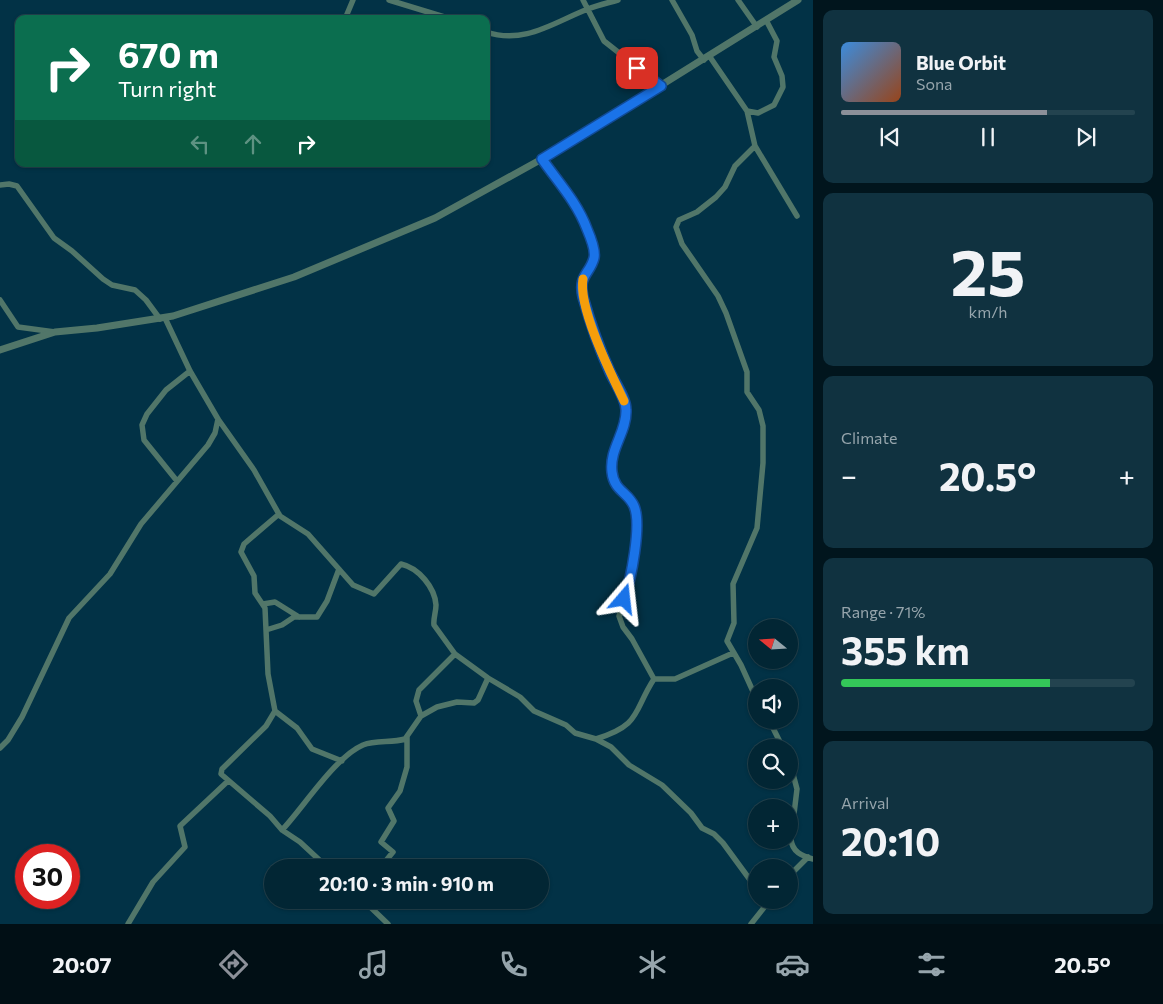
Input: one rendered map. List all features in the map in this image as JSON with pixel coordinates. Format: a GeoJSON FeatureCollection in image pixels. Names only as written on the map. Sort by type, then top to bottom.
{"type":"FeatureCollection","features":[{"type":"Feature","properties":{"kind":"street"},"geometry":{"type":"LineString","coordinates":[[346,15],[352,0]]}},
{"type":"Feature","properties":{"kind":"street"},"geometry":{"type":"LineString","coordinates":[[389,0],[439,15]]}},
{"type":"Feature","properties":{"kind":"street"},"geometry":{"type":"LineString","coordinates":[[583,0],[604,41],[661,86]]}},
{"type":"Feature","properties":{"kind":"street"},"geometry":{"type":"LineString","coordinates":[[490,33],[508,36],[534,33],[588,9],[618,0]]}},
{"type":"Feature","properties":{"kind":"street"},"geometry":{"type":"LineString","coordinates":[[672,0],[692,35],[697,51],[707,58],[746,111],[754,146],[797,216]]}},
{"type":"Feature","properties":{"kind":"street"},"geometry":{"type":"LineString","coordinates":[[738,0],[757,27]]}},
{"type":"Feature","properties":{"kind":"street"},"geometry":{"type":"LineString","coordinates":[[0,350],[55,332],[163,319],[294,277],[434,218],[542,159],[798,0]]}},
{"type":"Feature","properties":{"kind":"street"},"geometry":{"type":"LineString","coordinates":[[580,13],[591,16]]}},
{"type":"Feature","properties":{"kind":"street"},"geometry":{"type":"LineString","coordinates":[[746,111],[758,112],[774,105],[783,87],[782,76],[774,57],[777,41],[766,20]]}},
{"type":"Feature","properties":{"kind":"street"},"geometry":{"type":"LineString","coordinates":[[748,680],[726,641],[734,623],[733,584],[757,528],[763,456],[763,426],[759,410],[747,392],[747,372],[722,304],[682,244],[676,226],[679,220],[697,212],[725,187],[735,166],[754,146]]}},
{"type":"Feature","properties":{"kind":"street"},"geometry":{"type":"LineString","coordinates":[[542,159],[576,207],[591,242],[594,258],[582,281],[583,296],[601,350],[626,412],[612,456],[612,476],[620,492],[634,505],[638,518],[630,578],[619,616],[623,627],[654,678]]}},
{"type":"Feature","properties":{"kind":"street"},"geometry":{"type":"LineString","coordinates":[[0,185],[9,184],[17,186],[54,238],[103,280],[112,285],[135,290],[163,319],[218,419],[254,470],[279,514],[308,534],[353,585],[374,594],[398,566],[407,566],[415,571],[423,578],[436,604],[434,625],[455,654],[488,678],[520,697],[542,716],[566,725],[575,733],[596,739],[611,747],[636,770],[662,785],[702,828],[714,834],[723,843],[748,877]]}},
{"type":"Feature","properties":{"kind":"street"},"geometry":{"type":"LineString","coordinates":[[0,300],[18,327],[55,332]]}},
{"type":"Feature","properties":{"kind":"street"},"geometry":{"type":"LineString","coordinates":[[177,481],[144,440],[142,425],[147,414],[166,390],[190,371]]}},
{"type":"Feature","properties":{"kind":"street"},"geometry":{"type":"LineString","coordinates":[[0,748],[8,740],[22,717],[69,618],[110,574],[141,524],[208,445],[218,419]]}},
{"type":"Feature","properties":{"kind":"street"},"geometry":{"type":"LineString","coordinates":[[279,514],[244,544],[241,552],[254,576],[255,593],[263,604],[268,674],[275,711],[297,728],[312,749],[342,761]]}},
{"type":"Feature","properties":{"kind":"street"},"geometry":{"type":"LineString","coordinates":[[266,630],[299,617],[313,618],[322,612],[339,569]]}},
{"type":"Feature","properties":{"kind":"street"},"geometry":{"type":"LineString","coordinates":[[263,604],[275,602],[299,617]]}},
{"type":"Feature","properties":{"kind":"street"},"geometry":{"type":"LineString","coordinates":[[654,678],[675,679],[733,653]]}},
{"type":"Feature","properties":{"kind":"street"},"geometry":{"type":"LineString","coordinates":[[422,716],[416,701],[419,690],[455,654]]}},
{"type":"Feature","properties":{"kind":"street"},"geometry":{"type":"LineString","coordinates":[[387,859],[393,852],[381,842],[394,821],[388,808],[400,790],[407,767],[407,738],[422,716],[444,704],[457,702],[474,703],[478,700],[488,678]]}},
{"type":"Feature","properties":{"kind":"street"},"geometry":{"type":"LineString","coordinates":[[596,739],[607,736],[633,720],[654,678]]}},
{"type":"Feature","properties":{"kind":"street"},"geometry":{"type":"LineString","coordinates":[[275,711],[266,726],[222,770],[221,775],[270,816],[282,830],[300,842],[318,859]]}},
{"type":"Feature","properties":{"kind":"street"},"geometry":{"type":"LineString","coordinates":[[282,830],[342,761],[365,744],[407,738]]}},
{"type":"Feature","properties":{"kind":"street"},"geometry":{"type":"LineString","coordinates":[[128,924],[153,882],[184,849],[186,844],[180,826],[228,781]]}},
{"type":"Feature","properties":{"kind":"street"},"geometry":{"type":"LineString","coordinates":[[797,789],[791,844],[794,850],[810,858],[798,868]]}},
{"type":"Feature","properties":{"kind":"street"},"geometry":{"type":"LineString","coordinates":[[372,909],[388,924]]}},
{"type":"Feature","properties":{"kind":"street"},"geometry":{"type":"LineString","coordinates":[[751,924],[762,909]]}},
{"type":"Feature","properties":{"kind":"slow traffic"},"geometry":{"type":"LineString","coordinates":[[583,279],[583,296],[597,341],[624,401]]}},
{"type":"Feature","properties":{"kind":"route"},"geometry":{"type":"LineString","coordinates":[[624,599],[632,570],[638,518],[631,500],[620,492],[612,476],[612,456],[625,418],[626,406],[604,359],[583,296],[582,281],[594,258],[588,230],[564,187],[542,159],[661,86],[637,68]]}}]}
